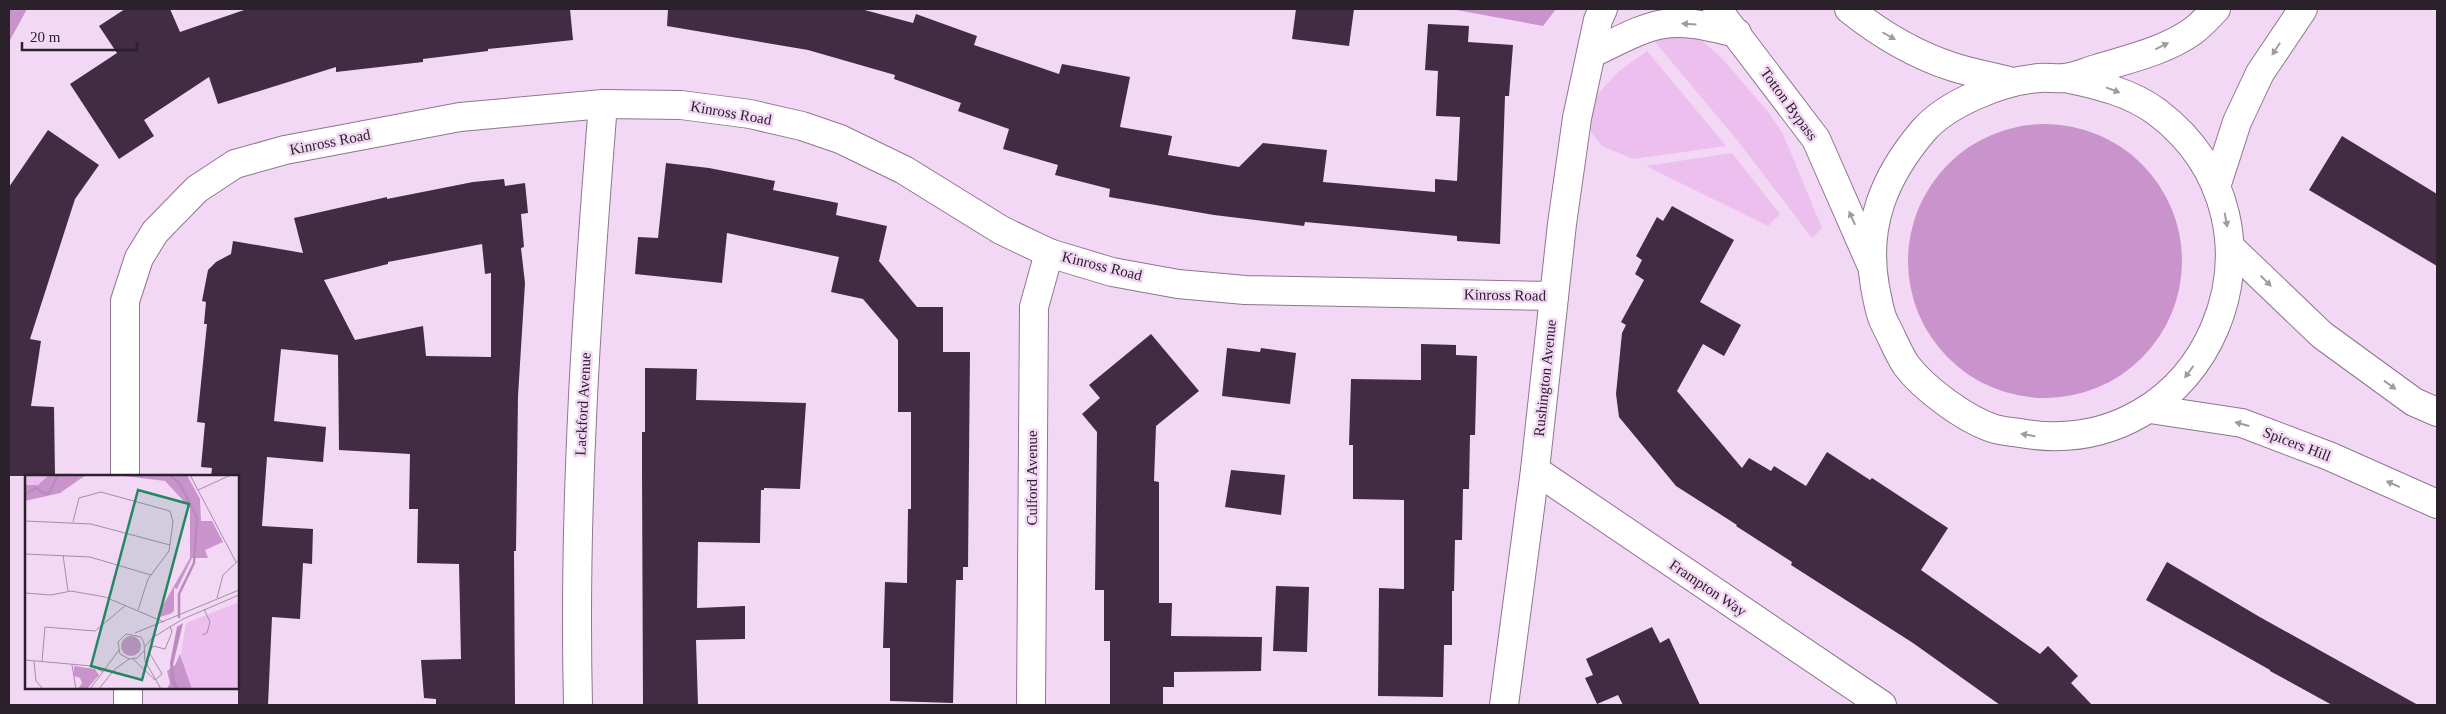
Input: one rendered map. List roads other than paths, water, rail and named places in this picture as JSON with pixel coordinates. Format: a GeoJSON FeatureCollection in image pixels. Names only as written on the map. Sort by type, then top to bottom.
{"type":"FeatureCollection","features":[{"type":"Feature","properties":{"kind":"street","name":"Rushington Avenue"},"geometry":{"type":"LineString","coordinates":[[1504,705],[1535,470],[1554,296],[1577,118],[1603,9]]}},
{"type":"Feature","properties":{"kind":"street","name":"Totton Bypass"},"geometry":{"type":"LineString","coordinates":[[1717,9],[1816,139],[1871,263]]}},
{"type":"Feature","properties":{"kind":"street"},"geometry":{"type":"LineString","coordinates":[[1849,9],[1868,24],[1910,49],[1952,67],[2013,82]]}},
{"type":"Feature","properties":{"kind":"street"},"geometry":{"type":"LineString","coordinates":[[2066,78],[2150,52],[2192,32],[2216,9]]}},
{"type":"Feature","properties":{"kind":"street"},"geometry":{"type":"LineString","coordinates":[[2216,186],[2237,122],[2260,73],[2303,9]]}},
{"type":"Feature","properties":{"kind":"street"},"geometry":{"type":"LineString","coordinates":[[1592,53],[1636,33],[1664,24],[1694,24],[1737,33]]}},
{"type":"Feature","properties":{"kind":"street"},"geometry":{"type":"LineString","coordinates":[[2040,78],[2066,78],[2114,89],[2156,112],[2191,145],[2216,186],[2226,216],[2230,247],[2227,294],[2212,339],[2185,378],[2150,408],[2100,431],[2047,438],[1993,428],[1945,403],[1906,365],[1881,317],[1871,263],[1876,213],[1895,167],[1926,128],[1966,99],[2013,82],[2040,78]]}},
{"type":"Feature","properties":{"kind":"street","name":"Kinross Road"},"geometry":{"type":"LineString","coordinates":[[125,475],[125,301],[139,258],[155,232],[196,189],[235,164],[285,150],[460,117],[603,104],[681,105],[750,114],[802,126],[840,139],[904,170],[1001,230],[1049,253],[1112,272],[1178,284],[1245,290],[1554,296]]}},
{"type":"Feature","properties":{"kind":"street","name":"Lackford Avenue"},"geometry":{"type":"LineString","coordinates":[[578,705],[579,489],[588,292],[603,104]]}},
{"type":"Feature","properties":{"kind":"street"},"geometry":{"type":"LineString","coordinates":[[2230,247],[2322,335],[2414,402],[2437,412]]}},
{"type":"Feature","properties":{"kind":"street","name":"Culford Avenue"},"geometry":{"type":"LineString","coordinates":[[1031,705],[1034,307],[1049,253]]}},
{"type":"Feature","properties":{"kind":"street","name":"Spicers Hill"},"geometry":{"type":"LineString","coordinates":[[2150,408],[2242,423],[2329,456],[2437,504]]}},
{"type":"Feature","properties":{"kind":"street","name":"Frampton Way"},"geometry":{"type":"LineString","coordinates":[[1535,470],[1882,705]]}},
{"type":"Feature","properties":{"kind":"street"},"geometry":{"type":"LineString","coordinates":[[128,689],[128,705]]}}]}
